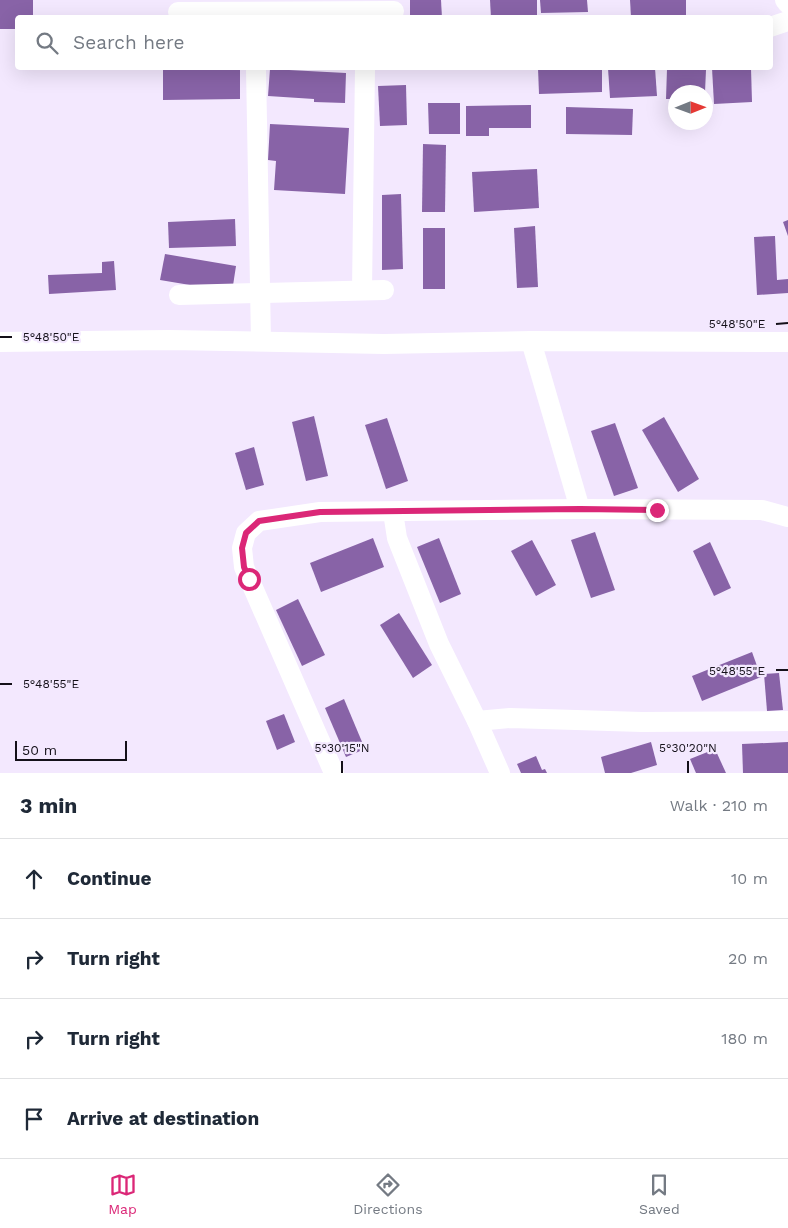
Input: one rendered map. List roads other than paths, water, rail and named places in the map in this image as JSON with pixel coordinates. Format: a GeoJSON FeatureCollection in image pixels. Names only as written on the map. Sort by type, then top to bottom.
{"type":"FeatureCollection","features":[{"type":"Feature","properties":{"kind":"street"},"geometry":{"type":"LineString","coordinates":[[785,0],[788,4]]}},
{"type":"Feature","properties":{"kind":"street"},"geometry":{"type":"LineString","coordinates":[[178,12],[255,15],[366,15],[394,12]]}},
{"type":"Feature","properties":{"kind":"street"},"geometry":{"type":"LineString","coordinates":[[773,25],[788,21]]}},
{"type":"Feature","properties":{"kind":"street"},"geometry":{"type":"LineString","coordinates":[[256,70],[261,341]]}},
{"type":"Feature","properties":{"kind":"street"},"geometry":{"type":"LineString","coordinates":[[362,290],[365,70]]}},
{"type":"Feature","properties":{"kind":"street"},"geometry":{"type":"LineString","coordinates":[[179,295],[384,290]]}},
{"type":"Feature","properties":{"kind":"street"},"geometry":{"type":"LineString","coordinates":[[0,342],[169,340],[384,344],[531,341],[788,342]]}},
{"type":"Feature","properties":{"kind":"street"},"geometry":{"type":"LineString","coordinates":[[531,341],[580,509]]}},
{"type":"Feature","properties":{"kind":"street"},"geometry":{"type":"LineString","coordinates":[[334,773],[244,567],[242,548],[246,533],[259,521],[320,512],[580,509],[762,510],[788,517]]}},
{"type":"Feature","properties":{"kind":"street"},"geometry":{"type":"LineString","coordinates":[[393,512],[397,538],[439,644],[500,773]]}},
{"type":"Feature","properties":{"kind":"street"},"geometry":{"type":"LineString","coordinates":[[477,721],[510,718],[642,722],[788,721]]}}]}
